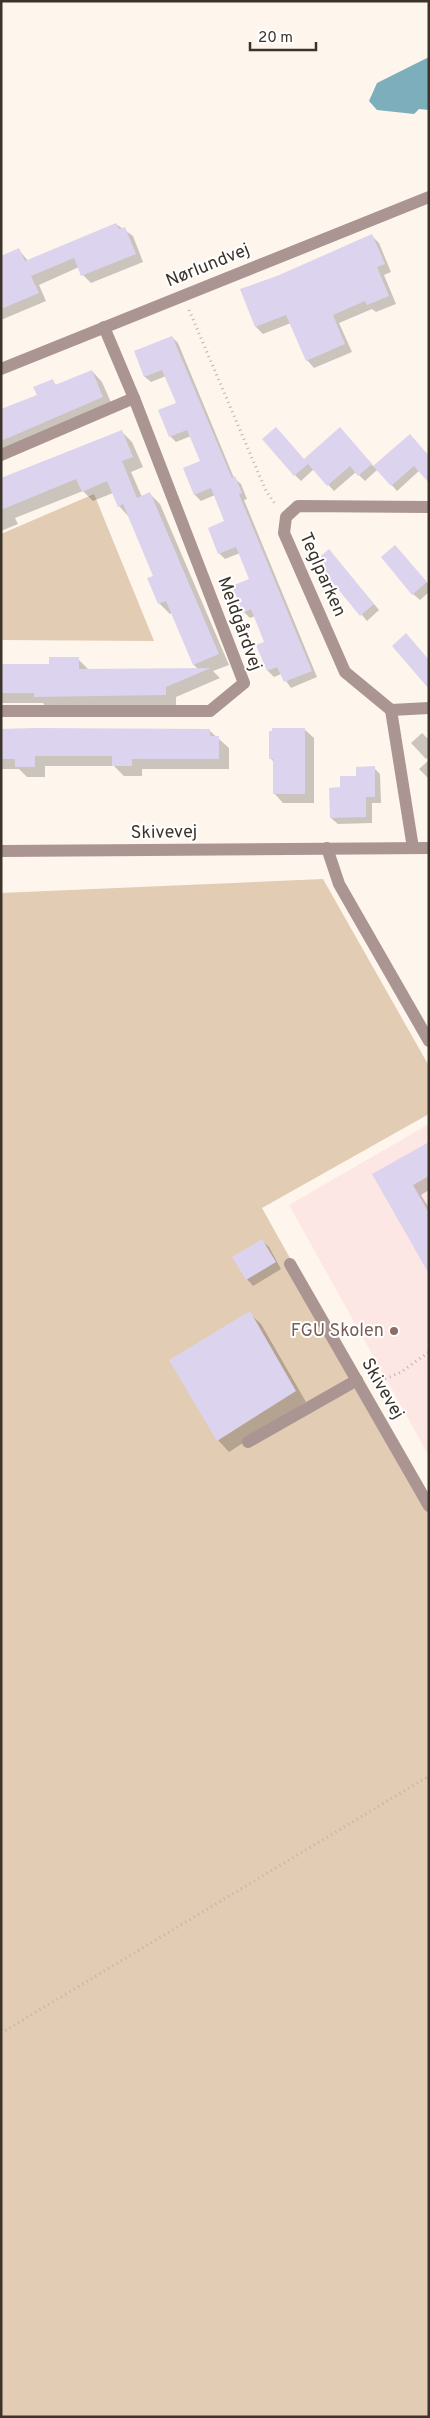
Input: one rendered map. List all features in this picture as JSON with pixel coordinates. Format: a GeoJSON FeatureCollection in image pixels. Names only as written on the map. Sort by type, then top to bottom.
{"type":"FeatureCollection","features":[{"type":"Feature","properties":{"kind":"street","name":"Nørlundvej"},"geometry":{"type":"LineString","coordinates":[[1,369],[429,197]]}},
{"type":"Feature","properties":{"kind":"street","name":"Meldgårdvej"},"geometry":{"type":"LineString","coordinates":[[1,711],[210,711],[244,683],[134,398],[104,327]]}},
{"type":"Feature","properties":{"kind":"street"},"geometry":{"type":"LineString","coordinates":[[1,455],[134,398]]}},
{"type":"Feature","properties":{"kind":"street","name":"Teglparken"},"geometry":{"type":"LineString","coordinates":[[391,710],[345,672],[284,533],[286,517],[298,506],[429,507]]}},
{"type":"Feature","properties":{"kind":"street"},"geometry":{"type":"LineString","coordinates":[[413,848],[391,710],[429,708]]}},
{"type":"Feature","properties":{"kind":"street"},"geometry":{"type":"LineString","coordinates":[[327,848],[339,884],[429,1042]]}},
{"type":"Feature","properties":{"kind":"street","name":"Skivevej"},"geometry":{"type":"LineString","coordinates":[[1,851],[429,848]]}},
{"type":"Feature","properties":{"kind":"street","name":"Skivevej"},"geometry":{"type":"LineString","coordinates":[[290,1264],[429,1506]]}},
{"type":"Feature","properties":{"kind":"street"},"geometry":{"type":"LineString","coordinates":[[248,1442],[359,1384]]}},
{"type":"Feature","properties":{"kind":"path"},"geometry":{"type":"LineString","coordinates":[[183,296],[266,491],[286,517]]}},
{"type":"Feature","properties":{"kind":"path"},"geometry":{"type":"LineString","coordinates":[[359,1384],[401,1372],[429,1352]]}},
{"type":"Feature","properties":{"kind":"path"},"geometry":{"type":"LineString","coordinates":[[1,2033],[429,1776]]}},
{"type":"Feature","properties":{"kind":"shaded area"},"geometry":{"type":"Polygon","coordinates":[[[94,494],[154,641],[1,640],[1,534],[94,494]]]}},
{"type":"Feature","properties":{"kind":"shaded area"},"geometry":{"type":"Polygon","coordinates":[[[323,879],[429,1066],[429,1114],[262,1208],[429,1507],[429,2417],[1,2417],[1,893],[323,879]]]}},
{"type":"Feature","properties":{"kind":"shaded area","name":"FGU Skolen"},"geometry":{"type":"Polygon","coordinates":[[[429,1124],[429,1456],[289,1205],[429,1124]]]}},
{"type":"Feature","properties":{"kind":"water"},"geometry":{"type":"Polygon","coordinates":[[[429,57],[429,110],[419,109],[414,114],[377,110],[369,101],[377,83],[429,57]]]}},
{"type":"Feature","properties":{"kind":"building"},"geometry":{"type":"Polygon","coordinates":[[[116,223],[119,229],[125,227],[136,254],[81,276],[74,258],[31,276],[39,293],[1,309],[1,256],[19,248],[25,261],[116,223]]]}},
{"type":"Feature","properties":{"kind":"building"},"geometry":{"type":"Polygon","coordinates":[[[372,234],[385,264],[377,267],[389,296],[367,305],[365,301],[333,315],[345,344],[306,361],[286,315],[255,327],[240,289],[277,276],[372,234]]]}},
{"type":"Feature","properties":{"kind":"building"},"geometry":{"type":"Polygon","coordinates":[[[172,336],[232,478],[235,476],[242,493],[239,494],[312,671],[284,682],[277,667],[267,671],[256,645],[264,642],[251,609],[243,613],[232,586],[249,579],[236,547],[218,554],[208,528],[224,521],[211,488],[194,495],[183,468],[200,461],[187,430],[169,437],[158,410],[176,403],[162,370],[144,377],[134,351],[172,336]]]}},
{"type":"Feature","properties":{"kind":"building"},"geometry":{"type":"Polygon","coordinates":[[[92,370],[103,397],[1,441],[1,409],[37,395],[33,387],[53,379],[55,385],[92,370]]]}},
{"type":"Feature","properties":{"kind":"building"},"geometry":{"type":"Polygon","coordinates":[[[276,427],[304,459],[340,427],[372,464],[358,476],[350,466],[327,486],[308,464],[294,476],[262,439],[276,427]]]}},
{"type":"Feature","properties":{"kind":"building"},"geometry":{"type":"Polygon","coordinates":[[[122,430],[133,457],[122,461],[137,498],[150,492],[219,654],[193,665],[166,601],[158,604],[147,578],[153,576],[123,504],[118,507],[107,481],[82,492],[76,479],[1,510],[1,478],[122,430]]]}},
{"type":"Feature","properties":{"kind":"building"},"geometry":{"type":"Polygon","coordinates":[[[410,434],[429,456],[429,483],[414,466],[391,486],[373,466],[410,434]]]}},
{"type":"Feature","properties":{"kind":"building"},"geometry":{"type":"Polygon","coordinates":[[[395,545],[427,582],[412,595],[381,557],[395,545]]]}},
{"type":"Feature","properties":{"kind":"building"},"geometry":{"type":"Polygon","coordinates":[[[329,549],[374,604],[360,616],[315,561],[329,549]]]}},
{"type":"Feature","properties":{"kind":"building"},"geometry":{"type":"Polygon","coordinates":[[[406,633],[429,660],[429,689],[392,646],[406,633]]]}},
{"type":"Feature","properties":{"kind":"building"},"geometry":{"type":"Polygon","coordinates":[[[49,657],[79,657],[79,669],[211,668],[166,687],[166,695],[34,697],[34,693],[1,693],[1,664],[49,664],[49,657]]]}},
{"type":"Feature","properties":{"kind":"building"},"geometry":{"type":"Polygon","coordinates":[[[272,728],[305,728],[305,794],[273,794],[273,759],[269,759],[269,731],[272,731],[272,728]]]}},
{"type":"Feature","properties":{"kind":"building"},"geometry":{"type":"Polygon","coordinates":[[[1,729],[210,729],[210,736],[219,736],[219,759],[132,759],[132,766],[112,766],[112,756],[35,756],[35,767],[15,767],[15,759],[1,759],[1,729]]]}},
{"type":"Feature","properties":{"kind":"building"},"geometry":{"type":"Polygon","coordinates":[[[375,766],[375,797],[366,797],[366,817],[330,818],[329,788],[340,787],[340,776],[356,776],[356,767],[375,766]]]}},
{"type":"Feature","properties":{"kind":"building"},"geometry":{"type":"Polygon","coordinates":[[[429,1142],[429,1176],[413,1185],[429,1213],[429,1274],[372,1174],[429,1142]]]}},
{"type":"Feature","properties":{"kind":"building"},"geometry":{"type":"Polygon","coordinates":[[[262,1239],[276,1262],[246,1280],[232,1257],[262,1239]]]}},
{"type":"Feature","properties":{"kind":"building"},"geometry":{"type":"Polygon","coordinates":[[[250,1311],[296,1391],[217,1441],[169,1360],[250,1311]]]}},
{"type":"Feature","properties":{"kind":"place","name":"FGU Skolen"},"geometry":{"type":"Point","coordinates":[394,1331]}}]}
